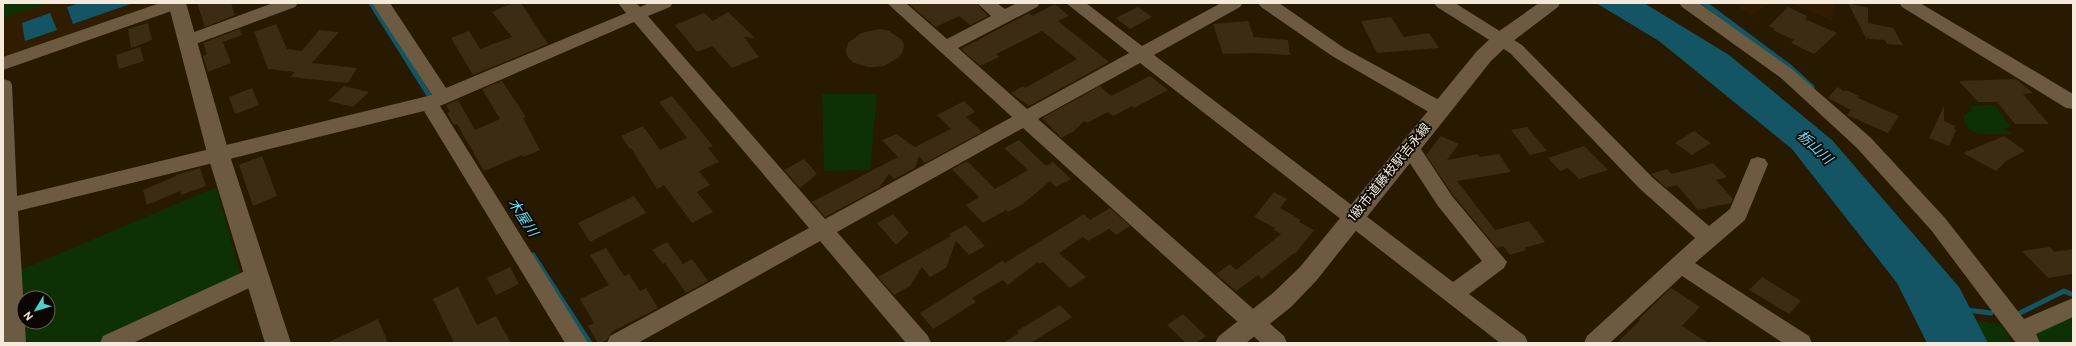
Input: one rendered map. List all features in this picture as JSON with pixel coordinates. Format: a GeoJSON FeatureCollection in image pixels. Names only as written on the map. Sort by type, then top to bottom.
{"type":"FeatureCollection","features":[{"type":"Feature","properties":{"kind":"street"},"geometry":{"type":"LineString","coordinates":[[3,64],[177,3],[218,153],[278,343]]}},
{"type":"Feature","properties":{"kind":"street"},"geometry":{"type":"LineString","coordinates":[[187,41],[289,3]]}},
{"type":"Feature","properties":{"kind":"street"},"geometry":{"type":"LineString","coordinates":[[381,3],[577,343]]}},
{"type":"Feature","properties":{"kind":"street"},"geometry":{"type":"LineString","coordinates":[[5,207],[435,99],[632,9],[664,3]]}},
{"type":"Feature","properties":{"kind":"street"},"geometry":{"type":"LineString","coordinates":[[896,3],[1027,118],[1276,343]]}},
{"type":"Feature","properties":{"kind":"street"},"geometry":{"type":"LineString","coordinates":[[986,3],[1003,17]]}},
{"type":"Feature","properties":{"kind":"street"},"geometry":{"type":"LineString","coordinates":[[946,47],[1031,3]]}},
{"type":"Feature","properties":{"kind":"street"},"geometry":{"type":"LineString","coordinates":[[1075,3],[1517,343]]}},
{"type":"Feature","properties":{"kind":"street"},"geometry":{"type":"LineString","coordinates":[[618,343],[824,231],[1234,3]]}},
{"type":"Feature","properties":{"kind":"street"},"geometry":{"type":"LineString","coordinates":[[1267,3],[1338,52],[1441,110]]}},
{"type":"Feature","properties":{"kind":"street"},"geometry":{"type":"LineString","coordinates":[[1443,3],[1516,49],[1646,182],[1709,238]]}},
{"type":"Feature","properties":{"kind":"street","name":"1級市道藤枝駅吉永線"},"geometry":{"type":"LineString","coordinates":[[1228,343],[1254,324],[1308,274],[1484,56],[1502,39],[1551,3]]}},
{"type":"Feature","properties":{"kind":"street"},"geometry":{"type":"LineString","coordinates":[[1688,3],[1787,74],[1864,143],[1938,224],[2025,337],[2073,307]]}},
{"type":"Feature","properties":{"kind":"street"},"geometry":{"type":"LineString","coordinates":[[1908,3],[2073,102]]}},
{"type":"Feature","properties":{"kind":"street"},"geometry":{"type":"LineString","coordinates":[[632,9],[920,343]]}},
{"type":"Feature","properties":{"kind":"street"},"geometry":{"type":"LineString","coordinates":[[3,85],[5,207],[15,343]]}},
{"type":"Feature","properties":{"kind":"street"},"geometry":{"type":"LineString","coordinates":[[1410,148],[1445,201],[1496,262],[1453,294]]}},
{"type":"Feature","properties":{"kind":"street"},"geometry":{"type":"LineString","coordinates":[[1595,343],[1709,238],[1738,214],[1758,164]]}},
{"type":"Feature","properties":{"kind":"street"},"geometry":{"type":"LineString","coordinates":[[1681,265],[1801,343]]}},
{"type":"Feature","properties":{"kind":"street"},"geometry":{"type":"LineString","coordinates":[[111,343],[256,275]]}},
{"type":"Feature","properties":{"kind":"shaded area"},"geometry":{"type":"Polygon","coordinates":[[[3,3],[157,3],[158,5],[3,59],[3,3]]]}},
{"type":"Feature","properties":{"kind":"shaded area"},"geometry":{"type":"Polygon","coordinates":[[[1733,3],[1771,3],[1751,16],[1733,3]]]}},
{"type":"Feature","properties":{"kind":"shaded area"},"geometry":{"type":"Polygon","coordinates":[[[1791,3],[1836,3],[1832,21],[1791,3]]]}},
{"type":"Feature","properties":{"kind":"green space"},"geometry":{"type":"Polygon","coordinates":[[[3,3],[48,3],[3,18],[3,3]]]}},
{"type":"Feature","properties":{"kind":"green space"},"geometry":{"type":"Polygon","coordinates":[[[822,94],[877,94],[870,170],[824,171],[822,94]]]}},
{"type":"Feature","properties":{"kind":"green space"},"geometry":{"type":"Polygon","coordinates":[[[1994,105],[2012,128],[2004,128],[2013,134],[1979,134],[1967,128],[1963,116],[1972,109],[1969,106],[1994,105]]]}},
{"type":"Feature","properties":{"kind":"green space"},"geometry":{"type":"Polygon","coordinates":[[[216,187],[242,279],[104,343],[25,343],[24,330],[56,330],[56,290],[22,290],[21,270],[216,187]]]}},
{"type":"Feature","properties":{"kind":"green space"},"geometry":{"type":"Polygon","coordinates":[[[2073,316],[2073,343],[2037,343],[2036,333],[2073,316]]]}},
{"type":"Feature","properties":{"kind":"green space"},"geometry":{"type":"Polygon","coordinates":[[[1976,320],[2002,325],[2012,343],[1988,343],[1976,320]]]}},
{"type":"Feature","properties":{"kind":"water"},"geometry":{"type":"Polygon","coordinates":[[[80,3],[133,3],[73,24],[67,7],[80,3]]]}},
{"type":"Feature","properties":{"kind":"water","name":"栃山川"},"geometry":{"type":"Polygon","coordinates":[[[1596,3],[1644,3],[1729,55],[1832,140],[1959,287],[1988,343],[1927,343],[1897,283],[1792,149],[1659,41],[1596,3]]]}},
{"type":"Feature","properties":{"kind":"water"},"geometry":{"type":"Polygon","coordinates":[[[50,13],[57,30],[25,41],[22,23],[50,13]]]}},
{"type":"Feature","properties":{"kind":"building"},"geometry":{"type":"Polygon","coordinates":[[[197,3],[231,3],[235,15],[205,27],[197,3]]]}},
{"type":"Feature","properties":{"kind":"building"},"geometry":{"type":"Polygon","coordinates":[[[513,3],[521,3],[548,44],[473,75],[451,38],[469,31],[480,49],[512,37],[492,12],[513,3]]]}},
{"type":"Feature","properties":{"kind":"building"},"geometry":{"type":"Polygon","coordinates":[[[908,3],[976,3],[988,16],[970,25],[959,16],[936,27],[908,3]]]}},
{"type":"Feature","properties":{"kind":"building"},"geometry":{"type":"Polygon","coordinates":[[[1848,3],[1868,8],[1868,23],[1893,28],[1903,45],[1887,44],[1885,40],[1869,39],[1868,35],[1867,40],[1848,3]]]}},
{"type":"Feature","properties":{"kind":"building"},"geometry":{"type":"Polygon","coordinates":[[[1055,4],[1069,16],[1058,21],[1109,62],[1029,106],[1011,93],[1023,86],[1025,88],[1077,59],[1042,31],[996,54],[999,57],[980,66],[961,49],[1029,13],[1032,16],[1055,4]]]}},
{"type":"Feature","properties":{"kind":"building"},"geometry":{"type":"Polygon","coordinates":[[[1138,7],[1152,17],[1130,29],[1116,18],[1138,7]]]}},
{"type":"Feature","properties":{"kind":"building"},"geometry":{"type":"Polygon","coordinates":[[[1788,7],[1807,16],[1805,19],[1837,33],[1814,54],[1791,43],[1794,40],[1773,30],[1775,29],[1769,26],[1788,7]]]}},
{"type":"Feature","properties":{"kind":"building"},"geometry":{"type":"Polygon","coordinates":[[[728,12],[755,38],[744,37],[759,57],[732,68],[712,46],[697,52],[675,25],[704,13],[713,21],[728,12]]]}},
{"type":"Feature","properties":{"kind":"building"},"geometry":{"type":"Polygon","coordinates":[[[1391,17],[1404,37],[1429,33],[1439,48],[1377,53],[1361,21],[1391,17]]]}},
{"type":"Feature","properties":{"kind":"building"},"geometry":{"type":"Polygon","coordinates":[[[1248,21],[1254,37],[1288,40],[1290,55],[1252,53],[1223,54],[1213,24],[1248,21]]]}},
{"type":"Feature","properties":{"kind":"building"},"geometry":{"type":"Polygon","coordinates":[[[148,23],[152,40],[131,48],[128,29],[148,23]]]}},
{"type":"Feature","properties":{"kind":"building"},"geometry":{"type":"Polygon","coordinates":[[[276,24],[287,49],[302,51],[319,30],[339,32],[312,63],[357,68],[348,83],[290,77],[295,72],[268,69],[254,32],[276,24]]]}},
{"type":"Feature","properties":{"kind":"building"},"geometry":{"type":"Polygon","coordinates":[[[240,29],[242,35],[223,42],[231,63],[208,72],[203,56],[207,54],[203,43],[240,29]]]}},
{"type":"Feature","properties":{"kind":"building"},"geometry":{"type":"Polygon","coordinates":[[[880,29],[889,31],[902,40],[904,46],[902,53],[898,58],[884,66],[875,67],[867,67],[852,62],[847,56],[846,50],[848,43],[861,33],[880,29]]]}},
{"type":"Feature","properties":{"kind":"building"},"geometry":{"type":"Polygon","coordinates":[[[140,47],[144,61],[119,69],[116,55],[140,47]]]}},
{"type":"Feature","properties":{"kind":"building"},"geometry":{"type":"Polygon","coordinates":[[[1150,76],[1168,90],[1134,108],[1132,106],[1113,116],[1108,112],[1087,123],[1084,121],[1074,131],[1061,138],[1042,118],[1100,86],[1111,96],[1150,76]]]}},
{"type":"Feature","properties":{"kind":"building"},"geometry":{"type":"Polygon","coordinates":[[[2016,79],[2033,93],[2023,94],[2049,124],[2015,124],[1997,102],[1978,102],[1959,81],[2016,79]]]}},
{"type":"Feature","properties":{"kind":"building"},"geometry":{"type":"Polygon","coordinates":[[[502,81],[526,117],[523,118],[540,150],[523,157],[522,155],[484,171],[457,124],[454,125],[447,113],[450,112],[446,105],[458,100],[475,130],[500,119],[482,89],[502,81]]]}},
{"type":"Feature","properties":{"kind":"building"},"geometry":{"type":"Polygon","coordinates":[[[344,86],[369,92],[353,107],[328,101],[344,86]]]}},
{"type":"Feature","properties":{"kind":"building"},"geometry":{"type":"Polygon","coordinates":[[[1837,87],[1899,116],[1888,133],[1847,115],[1851,110],[1828,98],[1837,87]]]}},
{"type":"Feature","properties":{"kind":"building"},"geometry":{"type":"Polygon","coordinates":[[[252,88],[259,105],[235,114],[229,97],[252,88]]]}},
{"type":"Feature","properties":{"kind":"building"},"geometry":{"type":"Polygon","coordinates":[[[672,96],[713,146],[708,148],[719,162],[699,171],[710,185],[697,192],[713,212],[692,223],[664,185],[657,189],[631,148],[630,149],[621,136],[643,126],[660,150],[687,138],[659,102],[672,96]]]}},
{"type":"Feature","properties":{"kind":"building"},"geometry":{"type":"Polygon","coordinates":[[[964,101],[975,112],[966,117],[982,132],[925,163],[919,156],[915,168],[894,179],[889,174],[879,188],[825,217],[812,202],[898,157],[882,140],[896,134],[915,147],[951,129],[937,115],[964,101]]]}},
{"type":"Feature","properties":{"kind":"building"},"geometry":{"type":"Polygon","coordinates":[[[1944,106],[1944,121],[1955,126],[1954,129],[1956,130],[1949,146],[1929,138],[1944,106]]]}},
{"type":"Feature","properties":{"kind":"building"},"geometry":{"type":"Polygon","coordinates":[[[1527,127],[1547,151],[1530,155],[1511,130],[1527,127]]]}},
{"type":"Feature","properties":{"kind":"building"},"geometry":{"type":"Polygon","coordinates":[[[1694,131],[1711,143],[1692,155],[1675,143],[1694,131]]]}},
{"type":"Feature","properties":{"kind":"building"},"geometry":{"type":"Polygon","coordinates":[[[1441,136],[1459,144],[1447,160],[1478,154],[1480,157],[1499,154],[1511,172],[1457,181],[1495,230],[1529,221],[1545,242],[1524,248],[1526,250],[1510,255],[1503,246],[1497,248],[1453,195],[1426,155],[1441,136]]]}},
{"type":"Feature","properties":{"kind":"building"},"geometry":{"type":"Polygon","coordinates":[[[2004,136],[2025,151],[2006,161],[1996,171],[1963,153],[2004,136]]]}},
{"type":"Feature","properties":{"kind":"building"},"geometry":{"type":"Polygon","coordinates":[[[1019,140],[1046,166],[1053,162],[1071,179],[1056,187],[1050,181],[1023,204],[1008,212],[1006,210],[983,223],[966,205],[979,197],[952,169],[967,161],[995,189],[1028,170],[1004,148],[1019,140]]]}},
{"type":"Feature","properties":{"kind":"building"},"geometry":{"type":"Polygon","coordinates":[[[1584,146],[1608,170],[1579,179],[1568,168],[1560,171],[1548,158],[1584,146]]]}},
{"type":"Feature","properties":{"kind":"building"},"geometry":{"type":"Polygon","coordinates":[[[262,156],[277,196],[253,206],[239,165],[262,156]]]}},
{"type":"Feature","properties":{"kind":"building"},"geometry":{"type":"Polygon","coordinates":[[[804,159],[817,174],[800,188],[784,170],[804,159]]]}},
{"type":"Feature","properties":{"kind":"building"},"geometry":{"type":"Polygon","coordinates":[[[1713,163],[1727,177],[1716,180],[1733,199],[1731,203],[1698,210],[1677,185],[1666,188],[1651,174],[1667,169],[1672,174],[1713,163]]]}},
{"type":"Feature","properties":{"kind":"building"},"geometry":{"type":"Polygon","coordinates":[[[200,168],[206,186],[181,195],[180,191],[147,205],[143,190],[176,175],[200,168]]]}},
{"type":"Feature","properties":{"kind":"building"},"geometry":{"type":"Polygon","coordinates":[[[1274,192],[1287,199],[1280,208],[1301,220],[1299,222],[1314,230],[1295,254],[1294,253],[1262,279],[1258,275],[1236,291],[1216,274],[1230,264],[1236,270],[1281,234],[1274,230],[1275,228],[1254,217],[1274,192]]]}},
{"type":"Feature","properties":{"kind":"building"},"geometry":{"type":"Polygon","coordinates":[[[634,196],[646,213],[590,242],[578,223],[634,196]]]}},
{"type":"Feature","properties":{"kind":"building"},"geometry":{"type":"Polygon","coordinates":[[[1110,208],[1130,226],[1116,235],[1109,229],[1088,241],[1083,237],[1059,253],[1086,277],[1070,288],[1043,262],[1039,264],[1038,262],[1008,285],[1003,280],[972,298],[976,302],[933,329],[920,313],[1002,261],[1005,263],[1084,214],[1090,220],[1110,208]]]}},
{"type":"Feature","properties":{"kind":"building"},"geometry":{"type":"Polygon","coordinates":[[[893,214],[909,233],[896,245],[877,223],[893,214]]]}},
{"type":"Feature","properties":{"kind":"building"},"geometry":{"type":"Polygon","coordinates":[[[966,225],[985,246],[969,255],[956,241],[946,268],[930,277],[922,267],[910,286],[894,295],[878,277],[951,236],[949,234],[966,225]]]}},
{"type":"Feature","properties":{"kind":"building"},"geometry":{"type":"Polygon","coordinates":[[[667,242],[683,264],[692,259],[708,281],[686,293],[665,263],[663,264],[652,250],[667,242]]]}},
{"type":"Feature","properties":{"kind":"building"},"geometry":{"type":"Polygon","coordinates":[[[2050,247],[2054,252],[2073,249],[2073,274],[2048,278],[2022,251],[2050,247]]]}},
{"type":"Feature","properties":{"kind":"building"},"geometry":{"type":"Polygon","coordinates":[[[606,248],[624,276],[629,274],[640,291],[646,288],[658,308],[613,331],[606,341],[598,343],[588,326],[594,323],[580,299],[609,285],[590,255],[606,248]]]}},
{"type":"Feature","properties":{"kind":"building"},"geometry":{"type":"Polygon","coordinates":[[[510,267],[519,284],[496,295],[487,278],[510,267]]]}},
{"type":"Feature","properties":{"kind":"building"},"geometry":{"type":"Polygon","coordinates":[[[1762,277],[1801,301],[1789,314],[1749,290],[1762,277]]]}},
{"type":"Feature","properties":{"kind":"building"},"geometry":{"type":"Polygon","coordinates":[[[458,287],[477,325],[496,316],[511,343],[454,343],[433,299],[458,287]]]}},
{"type":"Feature","properties":{"kind":"building"},"geometry":{"type":"Polygon","coordinates":[[[1671,288],[1700,307],[1682,326],[1708,343],[1617,343],[1640,320],[1639,319],[1671,288]]]}},
{"type":"Feature","properties":{"kind":"building"},"geometry":{"type":"Polygon","coordinates":[[[1060,305],[1072,317],[1031,343],[1003,343],[1019,333],[1017,331],[1060,305]]]}},
{"type":"Feature","properties":{"kind":"building"},"geometry":{"type":"Polygon","coordinates":[[[1183,314],[1206,336],[1196,343],[1186,343],[1167,325],[1183,314]]]}},
{"type":"Feature","properties":{"kind":"building"},"geometry":{"type":"Polygon","coordinates":[[[378,319],[388,343],[327,343],[378,319]]]}},
{"type":"Feature","properties":{"kind":"waterway","name":"木屋川"},"geometry":{"type":"LineString","coordinates":[[371,3],[430,97]]}},
{"type":"Feature","properties":{"kind":"waterway"},"geometry":{"type":"LineString","coordinates":[[1704,3],[1790,67],[1812,87]]}},
{"type":"Feature","properties":{"kind":"waterway","name":"木屋川"},"geometry":{"type":"LineString","coordinates":[[533,255],[590,343]]}},
{"type":"Feature","properties":{"kind":"waterway"},"geometry":{"type":"LineString","coordinates":[[2020,313],[2064,291],[2071,294]]}},
{"type":"Feature","properties":{"kind":"waterway"},"geometry":{"type":"LineString","coordinates":[[1967,310],[1991,313]]}}]}
